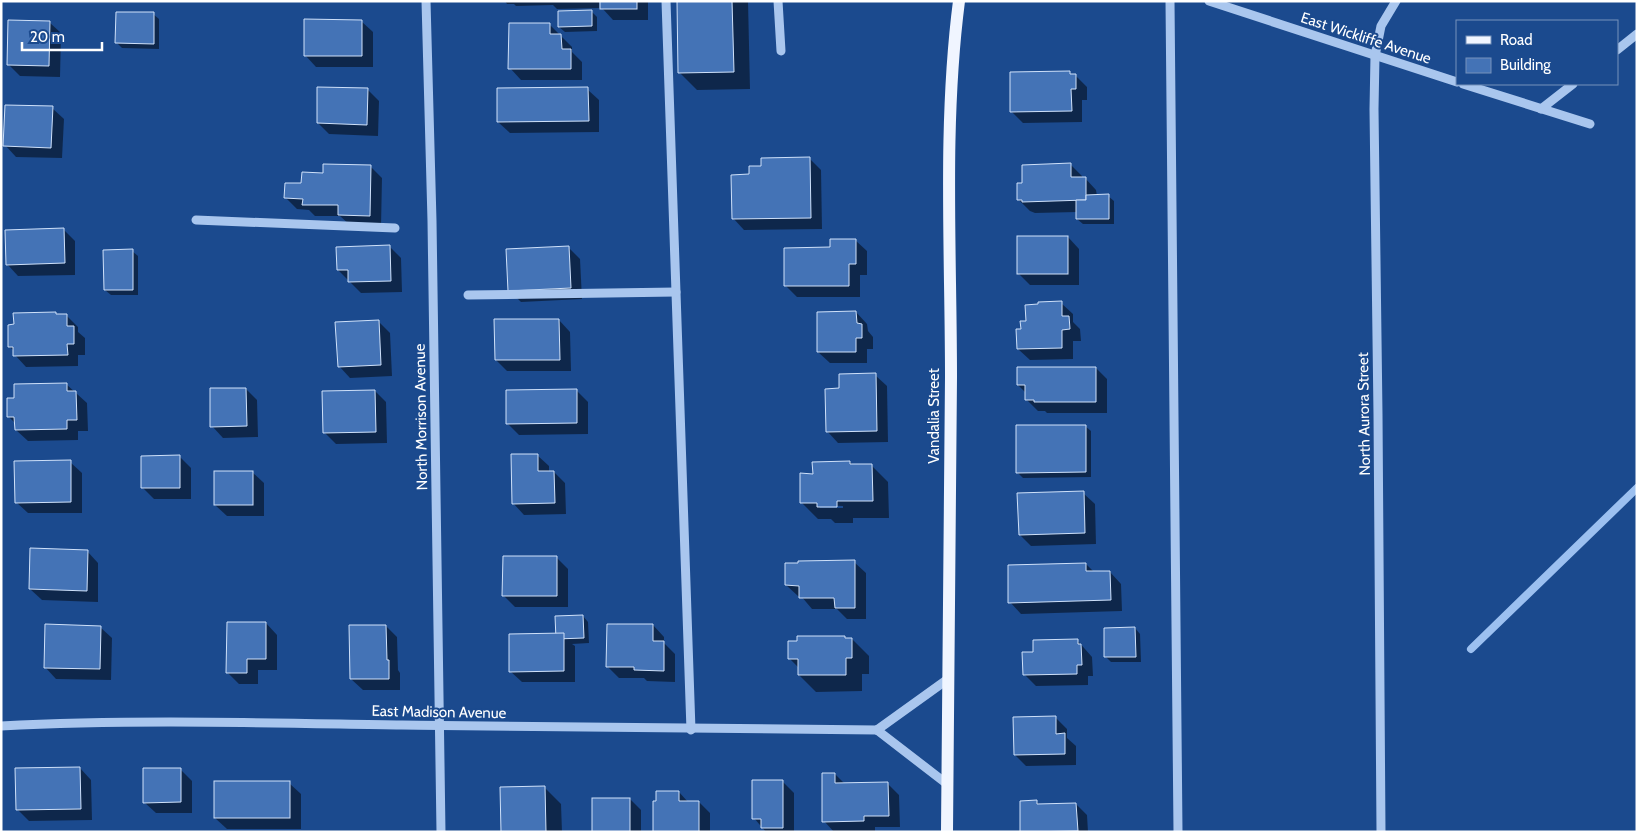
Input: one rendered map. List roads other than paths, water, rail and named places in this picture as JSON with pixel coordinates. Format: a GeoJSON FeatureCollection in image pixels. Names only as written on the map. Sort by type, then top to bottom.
{"type":"FeatureCollection","features":[{"type":"Feature","properties":{"kind":"main road","name":"Vandalia Street"},"geometry":{"type":"LineString","coordinates":[[947,832],[951,387],[950,117],[959,1]]}},
{"type":"Feature","properties":{"kind":"street","name":"North Morrison Avenue"},"geometry":{"type":"LineString","coordinates":[[426,1],[432,221],[442,832]]}},
{"type":"Feature","properties":{"kind":"street"},"geometry":{"type":"LineString","coordinates":[[666,1],[691,730]]}},
{"type":"Feature","properties":{"kind":"street"},"geometry":{"type":"LineString","coordinates":[[778,1],[781,51]]}},
{"type":"Feature","properties":{"kind":"street"},"geometry":{"type":"LineString","coordinates":[[1170,1],[1178,832]]}},
{"type":"Feature","properties":{"kind":"street","name":"East Wickliffe Avenue"},"geometry":{"type":"LineString","coordinates":[[1209,1],[1456,82]]}},
{"type":"Feature","properties":{"kind":"street","name":"North Aurora Street"},"geometry":{"type":"LineString","coordinates":[[1381,832],[1374,108],[1375,56],[1382,26],[1396,1]]}},
{"type":"Feature","properties":{"kind":"street"},"geometry":{"type":"LineString","coordinates":[[1618,49],[1637,34]]}},
{"type":"Feature","properties":{"kind":"street"},"geometry":{"type":"LineString","coordinates":[[1466,85],[1590,124]]}},
{"type":"Feature","properties":{"kind":"street"},"geometry":{"type":"LineString","coordinates":[[1541,109],[1572,85]]}},
{"type":"Feature","properties":{"kind":"street"},"geometry":{"type":"LineString","coordinates":[[196,220],[395,228]]}},
{"type":"Feature","properties":{"kind":"street"},"geometry":{"type":"LineString","coordinates":[[468,295],[676,292]]}},
{"type":"Feature","properties":{"kind":"street"},"geometry":{"type":"LineString","coordinates":[[947,784],[877,730],[948,679]]}},
{"type":"Feature","properties":{"kind":"street","name":"East Madison Avenue"},"geometry":{"type":"LineString","coordinates":[[1,726],[40,724],[258,723],[691,730],[877,730]]}},
{"type":"Feature","properties":{"kind":"waterway"},"geometry":{"type":"LineString","coordinates":[[1471,649],[1637,488]]}}]}
